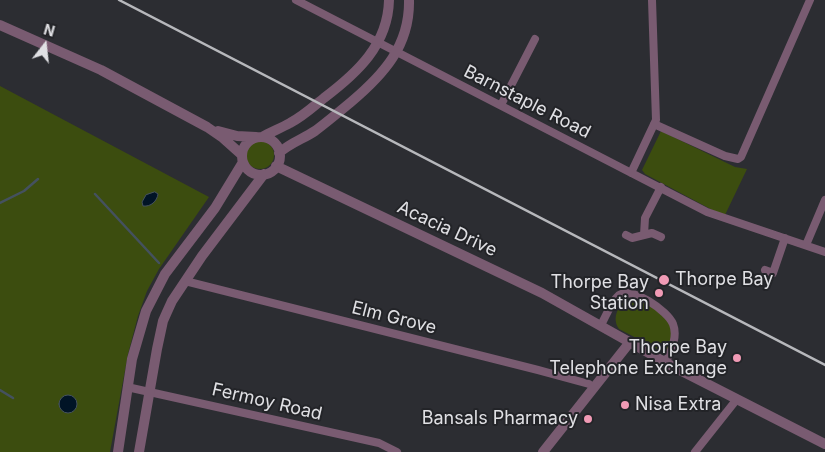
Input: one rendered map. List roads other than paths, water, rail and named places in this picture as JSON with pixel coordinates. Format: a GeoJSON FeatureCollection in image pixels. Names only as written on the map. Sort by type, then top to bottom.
{"type":"FeatureCollection","features":[{"type":"Feature","properties":{"kind":"street","name":"Barnstaple Road"},"geometry":{"type":"LineString","coordinates":[[296,0],[714,214],[825,252]]}},
{"type":"Feature","properties":{"kind":"street"},"geometry":{"type":"LineString","coordinates":[[118,452],[132,359],[146,311],[165,274],[215,208],[242,158],[245,145],[250,140],[297,119],[335,90],[366,62],[379,42],[386,26],[389,0]]}},
{"type":"Feature","properties":{"kind":"street"},"geometry":{"type":"LineString","coordinates":[[279,152],[315,130],[370,86],[384,71],[397,52],[404,33],[409,0]]}},
{"type":"Feature","properties":{"kind":"street"},"geometry":{"type":"LineString","coordinates":[[631,173],[656,116],[652,0]]}},
{"type":"Feature","properties":{"kind":"street"},"geometry":{"type":"LineString","coordinates":[[654,124],[732,158],[738,159],[741,157],[810,0]]}},
{"type":"Feature","properties":{"kind":"street"},"geometry":{"type":"LineString","coordinates":[[0,25],[101,70],[208,127],[224,138],[242,158],[250,172],[264,174],[270,172],[276,166],[279,152],[274,143],[259,137],[235,136],[208,127]]}},
{"type":"Feature","properties":{"kind":"street"},"geometry":{"type":"LineString","coordinates":[[500,105],[535,39]]}},
{"type":"Feature","properties":{"kind":"street","name":"Acacia Drive"},"geometry":{"type":"LineString","coordinates":[[276,166],[494,269],[601,325],[666,362],[825,444]]}},
{"type":"Feature","properties":{"kind":"street"},"geometry":{"type":"LineString","coordinates":[[139,452],[163,321],[172,301],[264,174]]}},
{"type":"Feature","properties":{"kind":"street"},"geometry":{"type":"LineString","coordinates":[[644,235],[645,218],[660,187]]}},
{"type":"Feature","properties":{"kind":"street"},"geometry":{"type":"LineString","coordinates":[[806,245],[825,200]]}},
{"type":"Feature","properties":{"kind":"street"},"geometry":{"type":"LineString","coordinates":[[626,235],[632,238],[652,233],[662,237]]}},
{"type":"Feature","properties":{"kind":"street"},"geometry":{"type":"LineString","coordinates":[[773,273],[785,238]]}},
{"type":"Feature","properties":{"kind":"street","name":"Elm Grove"},"geometry":{"type":"LineString","coordinates":[[186,281],[538,370],[588,384],[594,388]]}},
{"type":"Feature","properties":{"kind":"street"},"geometry":{"type":"LineString","coordinates":[[601,325],[614,302],[625,293],[632,294],[655,305],[663,310],[673,325],[673,346],[666,362]]}},
{"type":"Feature","properties":{"kind":"street"},"geometry":{"type":"LineString","coordinates":[[543,452],[630,342]]}},
{"type":"Feature","properties":{"kind":"street","name":"Fermoy Road"},"geometry":{"type":"LineString","coordinates":[[127,387],[385,444],[397,452]]}},
{"type":"Feature","properties":{"kind":"street"},"geometry":{"type":"LineString","coordinates":[[695,452],[737,399]]}},
{"type":"Feature","properties":{"kind":"street"},"geometry":{"type":"LineString","coordinates":[[379,452],[385,444]]}},
{"type":"Feature","properties":{"kind":"water"},"geometry":{"type":"Polygon","coordinates":[[[155,192],[158,194],[155,201],[149,206],[143,206],[142,202],[146,195],[155,192]]]}},
{"type":"Feature","properties":{"kind":"water"},"geometry":{"type":"Polygon","coordinates":[[[68,395],[74,398],[77,404],[74,410],[68,413],[62,410],[59,404],[62,398],[68,395]]]}},
{"type":"Feature","properties":{"kind":"waterway"},"geometry":{"type":"LineString","coordinates":[[0,203],[24,191],[38,179]]}},
{"type":"Feature","properties":{"kind":"waterway"},"geometry":{"type":"LineString","coordinates":[[95,194],[159,263]]}},
{"type":"Feature","properties":{"kind":"waterway"},"geometry":{"type":"LineString","coordinates":[[0,390],[13,398]]}},
{"type":"Feature","properties":{"kind":"railway"},"geometry":{"type":"LineString","coordinates":[[119,0],[825,365]]}},
{"type":"Feature","properties":{"kind":"place","name":"Thorpe Bay"},"geometry":{"type":"Point","coordinates":[664,280]}},
{"type":"Feature","properties":{"kind":"place","name":"Thorpe Bay Station"},"geometry":{"type":"Point","coordinates":[659,293]}},
{"type":"Feature","properties":{"kind":"place","name":"Thorpe Bay Telephone Exchange"},"geometry":{"type":"Point","coordinates":[737,358]}},
{"type":"Feature","properties":{"kind":"place","name":"Nisa Extra"},"geometry":{"type":"Point","coordinates":[625,405]}},
{"type":"Feature","properties":{"kind":"place","name":"Bansals Pharmacy"},"geometry":{"type":"Point","coordinates":[588,419]}}]}
